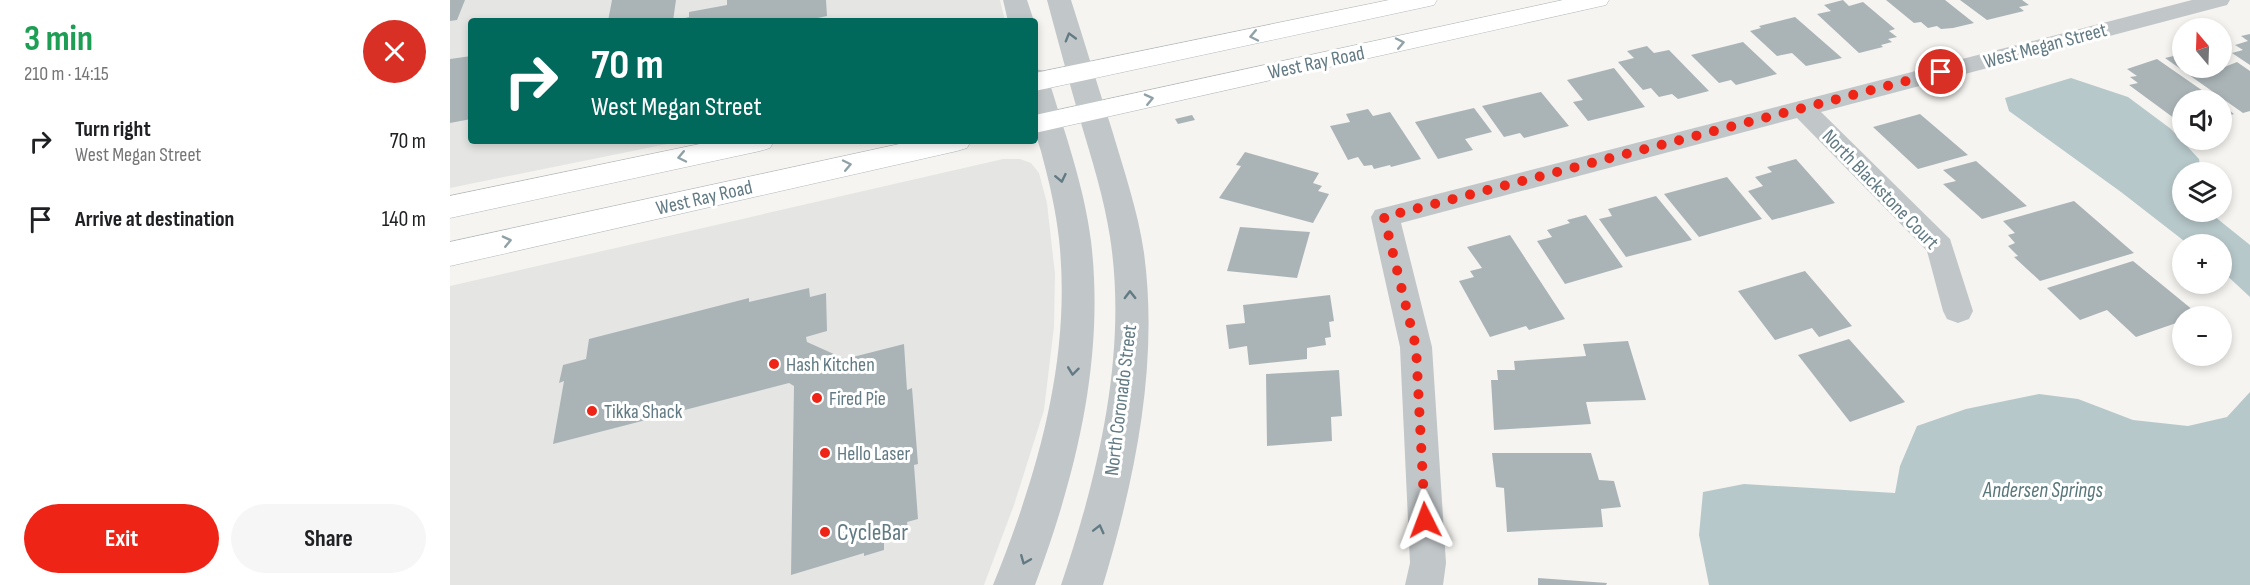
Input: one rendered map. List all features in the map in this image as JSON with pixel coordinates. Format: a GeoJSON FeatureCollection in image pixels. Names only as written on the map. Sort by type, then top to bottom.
{"type":"FeatureCollection","features":[{"type":"Feature","properties":{"kind":"main road","name":"West Ray Road"},"geometry":{"type":"LineString","coordinates":[[1038,80],[1080,73],[1425,0]]}},
{"type":"Feature","properties":{"kind":"main road","name":"West Ray Road"},"geometry":{"type":"LineString","coordinates":[[1041,123],[1597,0]]}},
{"type":"Feature","properties":{"kind":"main road"},"geometry":{"type":"LineString","coordinates":[[450,207],[746,144]]}},
{"type":"Feature","properties":{"kind":"main road","name":"West Ray Road"},"geometry":{"type":"LineString","coordinates":[[450,254],[944,144]]}},
{"type":"Feature","properties":{"kind":"street"},"geometry":{"type":"LineString","coordinates":[[1015,0],[1020,18]]}},
{"type":"Feature","properties":{"kind":"street","name":"North Coronado Street"},"geometry":{"type":"LineString","coordinates":[[1059,0],[1124,226],[1130,266],[1131,323],[1125,396],[1110,483],[1092,559],[1083,585]]}},
{"type":"Feature","properties":{"kind":"street","name":"West Megan Street"},"geometry":{"type":"LineString","coordinates":[[1424,585],[1428,563],[1416,347],[1384,217],[2219,0]]}},
{"type":"Feature","properties":{"kind":"street"},"geometry":{"type":"LineString","coordinates":[[1014,585],[1034,538],[1056,463],[1070,394],[1076,340],[1078,287],[1075,239],[1041,123],[1038,102]]}},
{"type":"Feature","properties":{"kind":"street","name":"North Blackstone Court"},"geometry":{"type":"LineString","coordinates":[[1802,108],[1940,248],[1958,311]]}},
{"type":"Feature","properties":{"kind":"shaded area"},"geometry":{"type":"Polygon","coordinates":[[[450,0],[1000,0],[1004,18],[468,18],[468,144],[667,144],[450,188],[450,0]]]}},
{"type":"Feature","properties":{"kind":"shaded area"},"geometry":{"type":"Polygon","coordinates":[[[1003,159],[1020,159],[1031,163],[1039,173],[1047,203],[1055,274],[1054,327],[1044,410],[1014,505],[984,585],[450,585],[450,286],[1003,159]]]}},
{"type":"Feature","properties":{"kind":"water"},"geometry":{"type":"Polygon","coordinates":[[[2071,78],[2128,97],[2171,129],[2172,150],[2191,150],[2199,162],[2172,162],[2172,222],[2221,222],[2250,245],[2250,297],[2232,280],[2232,234],[2175,234],[2009,111],[2005,98],[2071,78]]]}},
{"type":"Feature","properties":{"kind":"water","name":"Andersen Springs"},"geometry":{"type":"Polygon","coordinates":[[[2250,392],[2250,585],[1709,585],[1699,535],[1703,492],[1744,484],[1895,493],[1900,466],[1917,426],[1966,409],[2039,394],[2078,399],[2133,420],[2188,426],[2227,417],[2250,392]]]}},
{"type":"Feature","properties":{"kind":"building"},"geometry":{"type":"Polygon","coordinates":[[[450,0],[465,0],[457,20],[450,21],[450,0]]]}},
{"type":"Feature","properties":{"kind":"building"},"geometry":{"type":"Polygon","coordinates":[[[612,0],[676,0],[673,18],[609,18],[612,0]]]}},
{"type":"Feature","properties":{"kind":"building"},"geometry":{"type":"Polygon","coordinates":[[[727,0],[826,0],[827,16],[818,18],[685,18],[689,17],[689,12],[727,5],[727,0]]]}},
{"type":"Feature","properties":{"kind":"building"},"geometry":{"type":"Polygon","coordinates":[[[1843,0],[1849,6],[1863,2],[1895,29],[1889,31],[1897,37],[1888,39],[1892,42],[1881,45],[1883,47],[1859,53],[1817,14],[1831,11],[1824,5],[1843,0]]]}},
{"type":"Feature","properties":{"kind":"building"},"geometry":{"type":"Polygon","coordinates":[[[1886,0],[1945,0],[1974,23],[1953,28],[1941,29],[1937,26],[1928,28],[1921,22],[1914,23],[1886,0]]]}},
{"type":"Feature","properties":{"kind":"building"},"geometry":{"type":"Polygon","coordinates":[[[1960,0],[2022,0],[2029,5],[2019,7],[2024,11],[1987,20],[1960,0]]]}},
{"type":"Feature","properties":{"kind":"building"},"geometry":{"type":"Polygon","coordinates":[[[1795,17],[1842,58],[1806,66],[1792,53],[1777,56],[1750,31],[1761,28],[1759,26],[1795,17]]]}},
{"type":"Feature","properties":{"kind":"building"},"geometry":{"type":"Polygon","coordinates":[[[2250,34],[2250,65],[2232,53],[2243,50],[2235,45],[2248,41],[2241,36],[2250,34]]]}},
{"type":"Feature","properties":{"kind":"building"},"geometry":{"type":"Polygon","coordinates":[[[1743,42],[1777,74],[1736,85],[1731,80],[1719,83],[1691,55],[1743,42]]]}},
{"type":"Feature","properties":{"kind":"building"},"geometry":{"type":"Polygon","coordinates":[[[1647,46],[1654,53],[1669,50],[1709,91],[1678,99],[1672,94],[1659,97],[1651,88],[1643,90],[1618,62],[1634,58],[1627,51],[1647,46]]]}},
{"type":"Feature","properties":{"kind":"building"},"geometry":{"type":"Polygon","coordinates":[[[468,56],[468,120],[450,123],[450,59],[468,56]]]}},
{"type":"Feature","properties":{"kind":"building"},"geometry":{"type":"Polygon","coordinates":[[[2172,56],[2172,63],[2165,58],[2172,56]]]}},
{"type":"Feature","properties":{"kind":"building"},"geometry":{"type":"Polygon","coordinates":[[[2157,59],[2172,69],[2172,78],[2184,78],[2202,90],[2172,90],[2172,117],[2129,85],[2138,83],[2130,77],[2137,76],[2127,69],[2157,59]]]}},
{"type":"Feature","properties":{"kind":"building"},"geometry":{"type":"Polygon","coordinates":[[[2237,62],[2250,71],[2250,111],[2243,113],[2232,105],[2232,90],[2210,90],[2193,78],[2232,78],[2232,64],[2237,62]]]}},
{"type":"Feature","properties":{"kind":"building"},"geometry":{"type":"Polygon","coordinates":[[[1614,68],[1645,107],[1588,121],[1573,102],[1583,100],[1567,80],[1614,68]]]}},
{"type":"Feature","properties":{"kind":"building"},"geometry":{"type":"Polygon","coordinates":[[[1541,92],[1569,126],[1524,138],[1520,133],[1504,137],[1482,106],[1541,92]]]}},
{"type":"Feature","properties":{"kind":"building"},"geometry":{"type":"Polygon","coordinates":[[[1474,108],[1492,132],[1465,139],[1473,150],[1438,159],[1415,122],[1474,108]]]}},
{"type":"Feature","properties":{"kind":"building"},"geometry":{"type":"Polygon","coordinates":[[[1368,109],[1373,116],[1390,112],[1421,159],[1374,169],[1372,165],[1364,166],[1358,157],[1348,160],[1330,126],[1350,122],[1346,114],[1368,109]]]}},
{"type":"Feature","properties":{"kind":"building"},"geometry":{"type":"Polygon","coordinates":[[[1920,114],[1968,155],[1918,169],[1873,127],[1920,114]]]}},
{"type":"Feature","properties":{"kind":"building"},"geometry":{"type":"Polygon","coordinates":[[[1192,115],[1195,120],[1178,124],[1175,119],[1192,115]]]}},
{"type":"Feature","properties":{"kind":"building"},"geometry":{"type":"Polygon","coordinates":[[[1245,152],[1319,173],[1313,183],[1322,186],[1318,191],[1329,194],[1313,223],[1219,198],[1241,166],[1236,165],[1245,152]]]}},
{"type":"Feature","properties":{"kind":"building"},"geometry":{"type":"Polygon","coordinates":[[[1796,159],[1835,203],[1772,220],[1748,191],[1763,186],[1755,177],[1772,172],[1767,167],[1796,159]]]}},
{"type":"Feature","properties":{"kind":"building"},"geometry":{"type":"Polygon","coordinates":[[[1976,161],[2027,206],[1982,219],[1943,184],[1956,181],[1943,170],[1976,161]]]}},
{"type":"Feature","properties":{"kind":"building"},"geometry":{"type":"Polygon","coordinates":[[[1727,177],[1762,219],[1699,237],[1664,194],[1727,177]]]}},
{"type":"Feature","properties":{"kind":"building"},"geometry":{"type":"Polygon","coordinates":[[[1656,196],[1692,240],[1626,257],[1599,219],[1612,216],[1608,209],[1656,196]]]}},
{"type":"Feature","properties":{"kind":"building"},"geometry":{"type":"Polygon","coordinates":[[[2074,201],[2134,253],[2040,281],[2014,257],[2018,256],[2008,246],[2015,243],[2008,235],[2015,233],[2003,221],[2074,201]]]}},
{"type":"Feature","properties":{"kind":"building"},"geometry":{"type":"Polygon","coordinates":[[[1586,215],[1623,267],[1565,284],[1537,241],[1552,237],[1547,230],[1570,223],[1567,220],[1586,215]]]}},
{"type":"Feature","properties":{"kind":"building"},"geometry":{"type":"Polygon","coordinates":[[[1240,227],[1310,232],[1297,278],[1227,271],[1240,227]]]}},
{"type":"Feature","properties":{"kind":"building"},"geometry":{"type":"Polygon","coordinates":[[[1510,235],[1565,319],[1529,330],[1526,326],[1490,337],[1459,281],[1474,277],[1470,271],[1482,268],[1467,247],[1510,235]]]}},
{"type":"Feature","properties":{"kind":"building"},"geometry":{"type":"Polygon","coordinates":[[[2133,261],[2188,306],[2172,306],[2172,324],[2136,337],[2107,310],[2080,320],[2047,288],[2133,261]]]}},
{"type":"Feature","properties":{"kind":"building"},"geometry":{"type":"Polygon","coordinates":[[[1805,271],[1852,326],[1819,337],[1812,328],[1775,340],[1738,291],[1805,271]]]}},
{"type":"Feature","properties":{"kind":"building"},"geometry":{"type":"Polygon","coordinates":[[[809,288],[810,297],[826,293],[827,331],[806,337],[807,342],[845,359],[904,344],[907,390],[912,388],[918,464],[914,465],[918,519],[907,522],[908,530],[884,537],[884,550],[864,556],[864,553],[791,575],[794,386],[789,383],[553,444],[564,381],[559,383],[563,365],[586,359],[589,339],[749,298],[749,302],[809,288]]]}},
{"type":"Feature","properties":{"kind":"building"},"geometry":{"type":"Polygon","coordinates":[[[1330,295],[1334,321],[1329,322],[1331,337],[1325,338],[1326,345],[1307,348],[1307,359],[1249,365],[1247,346],[1229,349],[1226,325],[1245,323],[1243,305],[1330,295]]]}},
{"type":"Feature","properties":{"kind":"building"},"geometry":{"type":"Polygon","coordinates":[[[1849,339],[1905,402],[1850,422],[1798,355],[1849,339]]]}},
{"type":"Feature","properties":{"kind":"building"},"geometry":{"type":"Polygon","coordinates":[[[1628,341],[1646,400],[1586,402],[1591,424],[1494,430],[1491,380],[1498,380],[1497,370],[1515,370],[1514,361],[1586,356],[1583,344],[1628,341]]]}},
{"type":"Feature","properties":{"kind":"building"},"geometry":{"type":"Polygon","coordinates":[[[1339,370],[1342,416],[1331,417],[1332,441],[1267,446],[1266,374],[1339,370]]]}},
{"type":"Feature","properties":{"kind":"building"},"geometry":{"type":"Polygon","coordinates":[[[1492,453],[1591,453],[1599,480],[1614,481],[1621,507],[1601,509],[1603,527],[1507,532],[1504,488],[1496,487],[1492,453]]]}},
{"type":"Feature","properties":{"kind":"building"},"geometry":{"type":"Polygon","coordinates":[[[1538,578],[1607,583],[1606,585],[1538,585],[1538,578]]]}},
{"type":"Feature","properties":{"kind":"place","name":"Hash Kitchen"},"geometry":{"type":"Point","coordinates":[774,364]}},
{"type":"Feature","properties":{"kind":"place","name":"Fired Pie"},"geometry":{"type":"Point","coordinates":[817,398]}},
{"type":"Feature","properties":{"kind":"place","name":"Tikka Shack"},"geometry":{"type":"Point","coordinates":[592,411]}},
{"type":"Feature","properties":{"kind":"place","name":"Hello Laser"},"geometry":{"type":"Point","coordinates":[825,453]}},
{"type":"Feature","properties":{"kind":"place","name":"CycleBar"},"geometry":{"type":"Point","coordinates":[825,532]}},
{"type":"Feature","properties":{"kind":"route"},"geometry":{"type":"LineString","coordinates":[[1425,520],[1416,347],[1384,217],[1941,72]]}}]}
